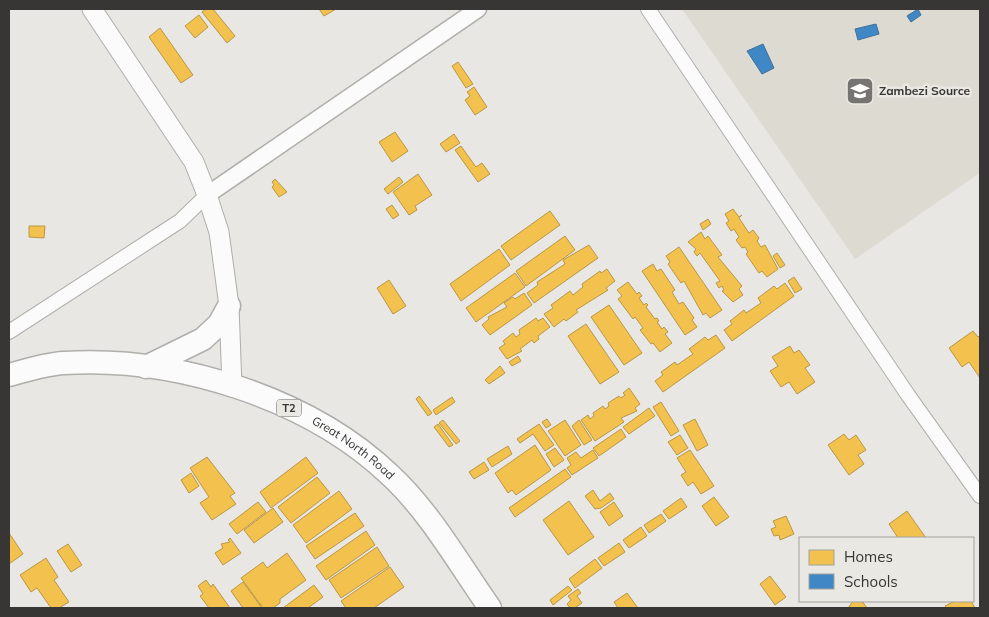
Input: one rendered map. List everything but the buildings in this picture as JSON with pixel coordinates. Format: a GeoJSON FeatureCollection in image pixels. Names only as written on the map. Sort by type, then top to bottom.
{"type":"FeatureCollection","features":[{"type":"Feature","properties":{"kind":"highway"},"geometry":{"type":"LineString","coordinates":[[146,367],[203,339],[218,324],[229,306]]}},
{"type":"Feature","properties":{"kind":"highway","name":"Great North Road"},"geometry":{"type":"LineString","coordinates":[[9,375],[63,363],[109,363],[196,375],[270,398],[307,416],[350,442],[391,475],[422,512],[490,608]]}},
{"type":"Feature","properties":{"kind":"main road"},"geometry":{"type":"LineString","coordinates":[[92,9],[194,162],[207,195],[220,232],[229,306],[232,387]]}},
{"type":"Feature","properties":{"kind":"street"},"geometry":{"type":"LineString","coordinates":[[9,332],[180,221],[207,195],[478,9]]}},
{"type":"Feature","properties":{"kind":"street"},"geometry":{"type":"LineString","coordinates":[[648,9],[908,395],[980,496]]}},
{"type":"Feature","properties":{"kind":"shaded area","name":"Zambezi Source"},"geometry":{"type":"Polygon","coordinates":[[[682,9],[980,9],[980,173],[855,259],[682,9]]]}},
{"type":"Feature","properties":{"kind":"place","name":"Zambezi Source"},"geometry":{"type":"Point","coordinates":[860,91]}}]}
